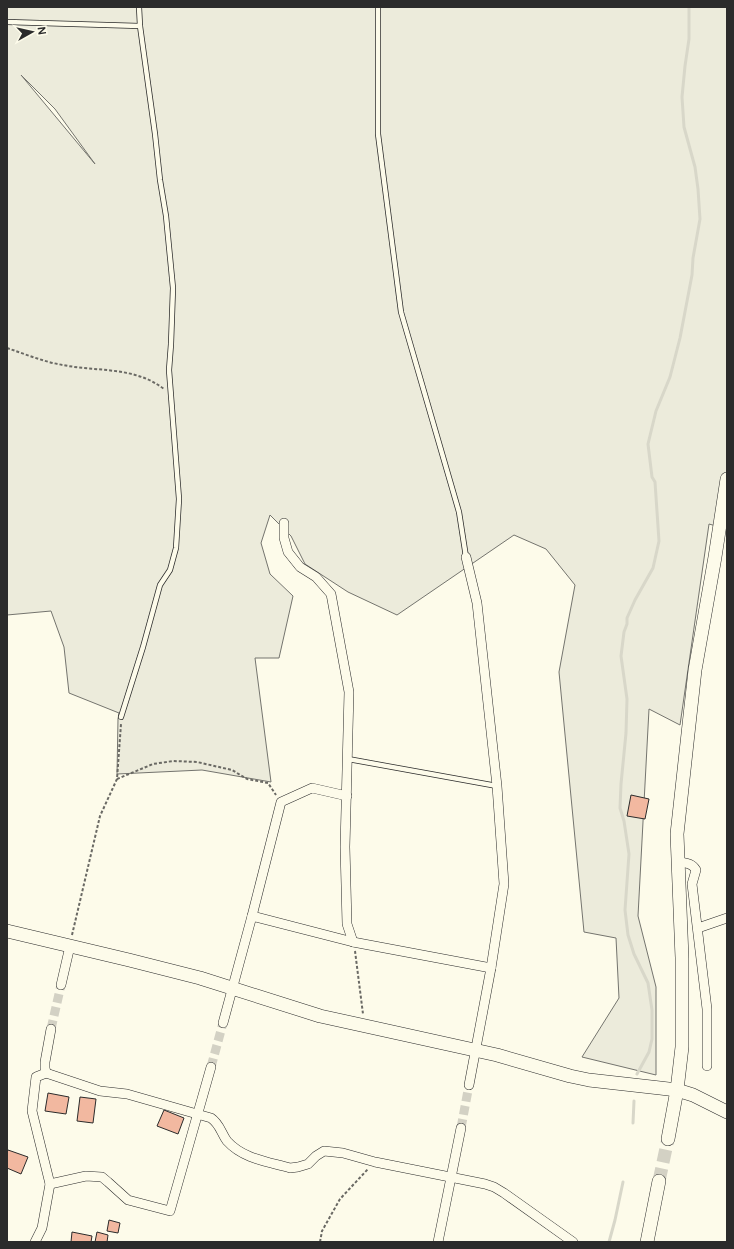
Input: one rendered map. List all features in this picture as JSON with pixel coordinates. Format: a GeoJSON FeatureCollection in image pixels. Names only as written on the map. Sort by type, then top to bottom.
{"type":"FeatureCollection","features":[{"type":"Feature","properties":{"kind":"street"},"geometry":{"type":"LineString","coordinates":[[668,1138],[677,1090],[682,1047],[678,834],[695,670],[727,479]]}},
{"type":"Feature","properties":{"kind":"street"},"geometry":{"type":"LineString","coordinates":[[284,523],[284,538],[288,552],[300,567],[316,577],[331,594],[350,692],[345,847],[347,924],[353,942]]}},
{"type":"Feature","properties":{"kind":"street"},"geometry":{"type":"LineString","coordinates":[[466,557],[477,603],[498,786],[504,884],[492,968],[469,1085]]}},
{"type":"Feature","properties":{"kind":"street"},"geometry":{"type":"LineString","coordinates":[[223,1023],[281,802],[312,788],[347,796]]}},
{"type":"Feature","properties":{"kind":"street"},"geometry":{"type":"LineString","coordinates":[[679,862],[690,864],[694,866],[696,870],[692,884],[707,1010],[707,1066]]}},
{"type":"Feature","properties":{"kind":"street"},"geometry":{"type":"LineString","coordinates":[[252,916],[353,942],[492,968]]}},
{"type":"Feature","properties":{"kind":"street"},"geometry":{"type":"LineString","coordinates":[[698,928],[727,918]]}},
{"type":"Feature","properties":{"kind":"street"},"geometry":{"type":"LineString","coordinates":[[7,930],[233,988],[307,1012],[476,1050],[588,1080],[677,1090],[693,1095],[727,1112]]}},
{"type":"Feature","properties":{"kind":"street"},"geometry":{"type":"LineString","coordinates":[[61,985],[70,946]]}},
{"type":"Feature","properties":{"kind":"street"},"geometry":{"type":"LineString","coordinates":[[46,1073],[45,1062],[51,1029]]}},
{"type":"Feature","properties":{"kind":"street"},"geometry":{"type":"LineString","coordinates":[[50,1184],[86,1176],[102,1177],[128,1200],[170,1211],[199,1114],[211,1067]]}},
{"type":"Feature","properties":{"kind":"street"},"geometry":{"type":"LineString","coordinates":[[35,1242],[42,1228],[50,1184],[32,1111],[36,1077],[46,1073],[100,1091],[126,1094],[211,1118],[217,1122],[227,1140],[236,1150],[245,1155],[290,1168],[308,1164],[324,1151],[343,1153],[375,1162],[485,1184],[494,1187],[572,1242]]}},
{"type":"Feature","properties":{"kind":"street"},"geometry":{"type":"LineString","coordinates":[[438,1242],[461,1128]]}},
{"type":"Feature","properties":{"kind":"street"},"geometry":{"type":"LineString","coordinates":[[648,1242],[659,1181]]}},
{"type":"Feature","properties":{"kind":"lane"},"geometry":{"type":"LineString","coordinates":[[121,717],[160,585],[170,570],[176,548],[179,499],[169,370],[173,288],[166,216],[140,26],[139,7]]}},
{"type":"Feature","properties":{"kind":"lane"},"geometry":{"type":"LineString","coordinates":[[378,7],[378,134],[401,312],[459,512],[466,557]]}},
{"type":"Feature","properties":{"kind":"lane"},"geometry":{"type":"LineString","coordinates":[[7,22],[140,26]]}},
{"type":"Feature","properties":{"kind":"lane"},"geometry":{"type":"LineString","coordinates":[[348,759],[498,786]]}},
{"type":"Feature","properties":{"kind":"path"},"geometry":{"type":"LineString","coordinates":[[7,348],[64,366],[121,371],[156,382],[171,394]]}},
{"type":"Feature","properties":{"kind":"path"},"geometry":{"type":"LineString","coordinates":[[70,946],[100,816],[117,779],[121,717]]}},
{"type":"Feature","properties":{"kind":"path"},"geometry":{"type":"LineString","coordinates":[[117,779],[153,764],[173,761],[197,762],[232,770],[247,779],[268,783],[281,802]]}},
{"type":"Feature","properties":{"kind":"path"},"geometry":{"type":"LineString","coordinates":[[353,942],[356,952],[365,1026]]}},
{"type":"Feature","properties":{"kind":"path"},"geometry":{"type":"LineString","coordinates":[[320,1242],[322,1231],[340,1199],[375,1162]]}},
{"type":"Feature","properties":{"kind":"shaded area"},"geometry":{"type":"Polygon","coordinates":[[[7,7],[727,7],[727,529],[709,524],[680,725],[649,709],[638,916],[656,987],[656,1075],[582,1057],[619,998],[616,938],[584,932],[559,672],[575,585],[546,549],[514,535],[397,615],[348,592],[305,564],[291,536],[270,515],[261,543],[270,574],[293,596],[279,658],[255,658],[271,782],[202,770],[117,774],[119,713],[69,693],[64,647],[51,611],[7,615],[7,7]],[[21,75],[95,164],[55,109],[21,75]]]}},
{"type":"Feature","properties":{"kind":"building"},"geometry":{"type":"Polygon","coordinates":[[[631,795],[649,799],[645,819],[627,816],[631,795]]]}},
{"type":"Feature","properties":{"kind":"building"},"geometry":{"type":"Polygon","coordinates":[[[48,1093],[69,1097],[66,1114],[45,1111],[48,1093]]]}},
{"type":"Feature","properties":{"kind":"building"},"geometry":{"type":"Polygon","coordinates":[[[80,1097],[96,1099],[93,1123],[77,1121],[80,1097]]]}},
{"type":"Feature","properties":{"kind":"building"},"geometry":{"type":"Polygon","coordinates":[[[164,1110],[184,1118],[178,1134],[157,1126],[164,1110]]]}},
{"type":"Feature","properties":{"kind":"building"},"geometry":{"type":"Polygon","coordinates":[[[8,1150],[28,1157],[21,1174],[7,1168],[8,1150]]]}},
{"type":"Feature","properties":{"kind":"building"},"geometry":{"type":"Polygon","coordinates":[[[109,1220],[120,1223],[118,1233],[107,1231],[109,1220]]]}},
{"type":"Feature","properties":{"kind":"building"},"geometry":{"type":"Polygon","coordinates":[[[72,1232],[92,1236],[91,1242],[71,1242],[72,1232]]]}},
{"type":"Feature","properties":{"kind":"building"},"geometry":{"type":"Polygon","coordinates":[[[97,1232],[108,1235],[107,1242],[95,1242],[97,1232]]]}},
{"type":"Feature","properties":{"kind":"waterway"},"geometry":{"type":"LineString","coordinates":[[637,1074],[649,1052],[652,1039],[652,1010],[648,983],[634,954],[628,935],[625,910],[629,854],[624,821],[620,808],[627,699],[621,656],[627,618],[635,600],[653,568],[659,541],[655,482],[652,477],[648,444],[656,411],[670,377],[680,338],[692,275],[693,258],[700,219],[695,167],[684,127],[682,97],[689,39],[689,7]]}},
{"type":"Feature","properties":{"kind":"waterway"},"geometry":{"type":"LineString","coordinates":[[633,1123],[634,1101]]}},
{"type":"Feature","properties":{"kind":"waterway"},"geometry":{"type":"LineString","coordinates":[[609,1242],[623,1182]]}},
{"type":"Feature","properties":{"kind":"tunnel"},"geometry":{"type":"LineString","coordinates":[[51,1029],[61,985]]}},
{"type":"Feature","properties":{"kind":"tunnel"},"geometry":{"type":"LineString","coordinates":[[211,1067],[223,1023]]}},
{"type":"Feature","properties":{"kind":"tunnel"},"geometry":{"type":"LineString","coordinates":[[461,1128],[469,1085]]}},
{"type":"Feature","properties":{"kind":"tunnel"},"geometry":{"type":"LineString","coordinates":[[659,1181],[668,1139]]}}]}
